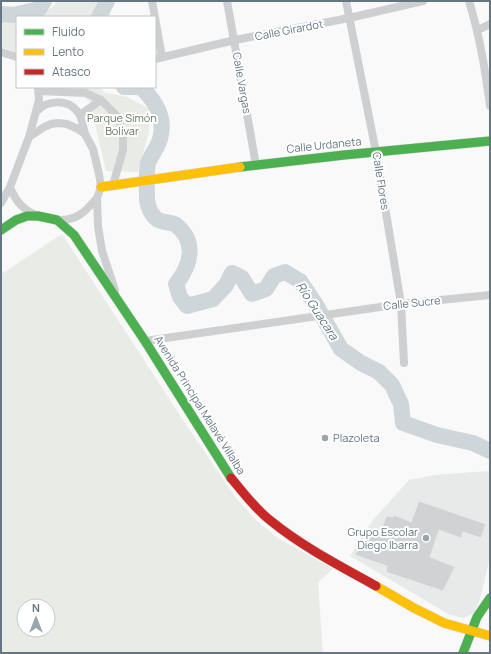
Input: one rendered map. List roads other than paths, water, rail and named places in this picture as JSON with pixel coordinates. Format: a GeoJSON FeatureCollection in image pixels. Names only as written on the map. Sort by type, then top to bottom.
{"type":"FeatureCollection","features":[{"type":"Feature","properties":{"kind":"street"},"geometry":{"type":"LineString","coordinates":[[152,1],[154,16]]}},
{"type":"Feature","properties":{"kind":"street","name":"Calle Vargas"},"geometry":{"type":"LineString","coordinates":[[227,1],[256,165]]}},
{"type":"Feature","properties":{"kind":"street","name":"Calle Flores"},"geometry":{"type":"LineString","coordinates":[[346,1],[376,152],[400,304],[404,363]]}},
{"type":"Feature","properties":{"kind":"street","name":"Calle Girardot"},"geometry":{"type":"LineString","coordinates":[[158,58],[234,40],[349,18],[423,1]]}},
{"type":"Feature","properties":{"kind":"street"},"geometry":{"type":"LineString","coordinates":[[469,1],[478,30],[490,106]]}},
{"type":"Feature","properties":{"kind":"street"},"geometry":{"type":"LineString","coordinates":[[478,30],[490,24]]}},
{"type":"Feature","properties":{"kind":"street"},"geometry":{"type":"LineString","coordinates":[[156,39],[158,58]]}},
{"type":"Feature","properties":{"kind":"street"},"geometry":{"type":"LineString","coordinates":[[1,52],[16,57]]}},
{"type":"Feature","properties":{"kind":"street"},"geometry":{"type":"LineString","coordinates":[[1,203],[10,187],[30,137],[39,100],[38,89],[86,93],[101,100],[118,117],[123,133],[123,150],[116,184]]}},
{"type":"Feature","properties":{"kind":"street"},"geometry":{"type":"LineString","coordinates":[[80,115],[101,100]]}},
{"type":"Feature","properties":{"kind":"street"},"geometry":{"type":"LineString","coordinates":[[37,111],[41,106],[57,103],[71,106],[77,110],[80,115],[85,134],[93,149],[101,187],[97,198],[85,212],[68,221],[57,220]]}},
{"type":"Feature","properties":{"kind":"street"},"geometry":{"type":"LineString","coordinates":[[30,137],[44,127],[58,123],[67,124],[85,134]]}},
{"type":"Feature","properties":{"kind":"street","name":"Calle Urdaneta"},"geometry":{"type":"LineString","coordinates":[[101,187],[256,165],[490,141]]}},
{"type":"Feature","properties":{"kind":"street"},"geometry":{"type":"LineString","coordinates":[[10,187],[13,194],[24,209],[38,216]]}},
{"type":"Feature","properties":{"kind":"street"},"geometry":{"type":"LineString","coordinates":[[97,198],[98,226],[102,251],[117,297]]}},
{"type":"Feature","properties":{"kind":"street","name":"Avenida Principal Malavé Villalba"},"geometry":{"type":"LineString","coordinates":[[1,230],[16,220],[27,216],[38,216],[57,220],[74,235],[117,297],[229,475],[254,506],[270,521],[304,545],[414,608],[444,623],[490,636]]}},
{"type":"Feature","properties":{"kind":"street","name":"Calle Sucre"},"geometry":{"type":"LineString","coordinates":[[145,341],[400,304],[490,295]]}},
{"type":"Feature","properties":{"kind":"street"},"geometry":{"type":"LineString","coordinates":[[463,653],[471,630],[488,600],[490,590]]}},
{"type":"Feature","properties":{"kind":"waterway","name":"Río Guacara"},"geometry":{"type":"LineString","coordinates":[[1,14],[14,15],[39,9],[44,1]]}},
{"type":"Feature","properties":{"kind":"waterway","name":"Río Guacara"},"geometry":{"type":"LineString","coordinates":[[100,16],[107,1]]}},
{"type":"Feature","properties":{"kind":"waterway","name":"Río Guacara"},"geometry":{"type":"LineString","coordinates":[[142,88],[155,104],[161,117],[162,124],[162,131],[158,145],[147,166],[148,206],[153,216],[158,220],[176,225],[187,239],[190,254],[185,269],[176,284],[180,297],[187,306],[213,299],[226,285],[232,273],[242,278],[252,294],[266,289],[274,276],[285,272],[300,281],[316,305],[341,349],[361,363],[379,372],[392,385],[401,404],[403,423],[437,435],[473,443],[490,451]]}},
{"type":"Feature","properties":{"kind":"place","name":"Plazoleta"},"geometry":{"type":"Point","coordinates":[325,438]}},
{"type":"Feature","properties":{"kind":"place","name":"Grupo Escolar Diego Ibarra"},"geometry":{"type":"Point","coordinates":[426,538]}},
{"type":"Feature","properties":{"kind":"park label","name":"Parque Simón Bolívar"},"geometry":{"type":"Point","coordinates":[122,124]}}]}
